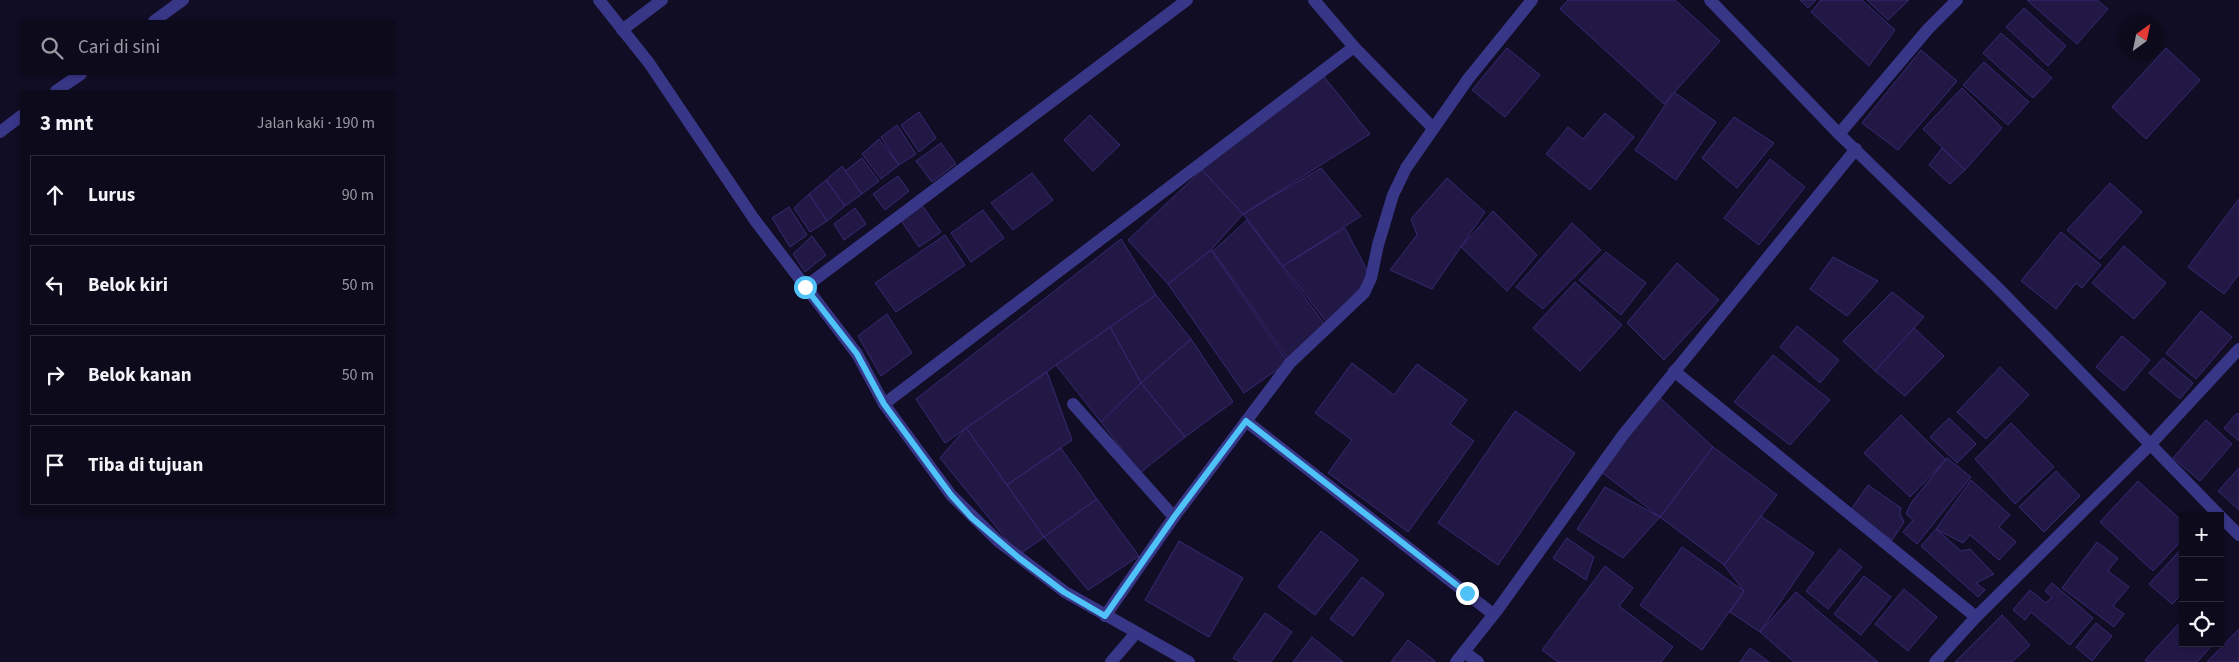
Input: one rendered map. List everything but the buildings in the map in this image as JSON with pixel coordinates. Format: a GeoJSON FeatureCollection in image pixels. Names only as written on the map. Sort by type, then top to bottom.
{"type":"FeatureCollection","features":[{"type":"Feature","properties":{"kind":"street"},"geometry":{"type":"LineString","coordinates":[[155,20],[183,0]]}},
{"type":"Feature","properties":{"kind":"street"},"geometry":{"type":"LineString","coordinates":[[599,0],[649,63],[754,219],[857,354],[884,404],[951,495],[972,518],[1030,567],[1064,592],[1189,662]]}},
{"type":"Feature","properties":{"kind":"street"},"geometry":{"type":"LineString","coordinates":[[622,30],[662,0]]}},
{"type":"Feature","properties":{"kind":"street"},"geometry":{"type":"LineString","coordinates":[[805,287],[1187,0]]}},
{"type":"Feature","properties":{"kind":"street"},"geometry":{"type":"LineString","coordinates":[[1314,0],[1354,47],[1433,128]]}},
{"type":"Feature","properties":{"kind":"street"},"geometry":{"type":"LineString","coordinates":[[1105,616],[1174,517],[1290,363],[1364,293],[1368,286],[1394,195],[1406,168],[1468,79],[1532,0]]}},
{"type":"Feature","properties":{"kind":"street"},"geometry":{"type":"LineString","coordinates":[[1710,0],[1839,134],[1997,287],[2216,512]]}},
{"type":"Feature","properties":{"kind":"street"},"geometry":{"type":"LineString","coordinates":[[1839,134],[1928,29],[1957,0]]}},
{"type":"Feature","properties":{"kind":"street"},"geometry":{"type":"LineString","coordinates":[[884,404],[1354,47]]}},
{"type":"Feature","properties":{"kind":"street"},"geometry":{"type":"LineString","coordinates":[[57,90],[80,75]]}},
{"type":"Feature","properties":{"kind":"street"},"geometry":{"type":"LineString","coordinates":[[0,132],[20,117]]}},
{"type":"Feature","properties":{"kind":"street"},"geometry":{"type":"LineString","coordinates":[[1478,662],[1460,657],[1623,435],[1856,150]]}},
{"type":"Feature","properties":{"kind":"street"},"geometry":{"type":"LineString","coordinates":[[1939,661],[1976,617],[2150,445],[2239,349]]}},
{"type":"Feature","properties":{"kind":"street"},"geometry":{"type":"LineString","coordinates":[[1674,371],[1976,617]]}},
{"type":"Feature","properties":{"kind":"street"},"geometry":{"type":"LineString","coordinates":[[1072,404],[1174,517]]}},
{"type":"Feature","properties":{"kind":"street"},"geometry":{"type":"LineString","coordinates":[[1246,421],[1493,614]]}},
{"type":"Feature","properties":{"kind":"street"},"geometry":{"type":"LineString","coordinates":[[2224,520],[2239,535]]}},
{"type":"Feature","properties":{"kind":"street"},"geometry":{"type":"LineString","coordinates":[[1111,662],[1136,634]]}},
{"type":"Feature","properties":{"kind":"route"},"geometry":{"type":"LineString","coordinates":[[805,287],[857,354],[884,404],[951,495],[972,518],[1019,558],[1064,592],[1105,616],[1174,517],[1246,421],[1467,593]]}}]}
